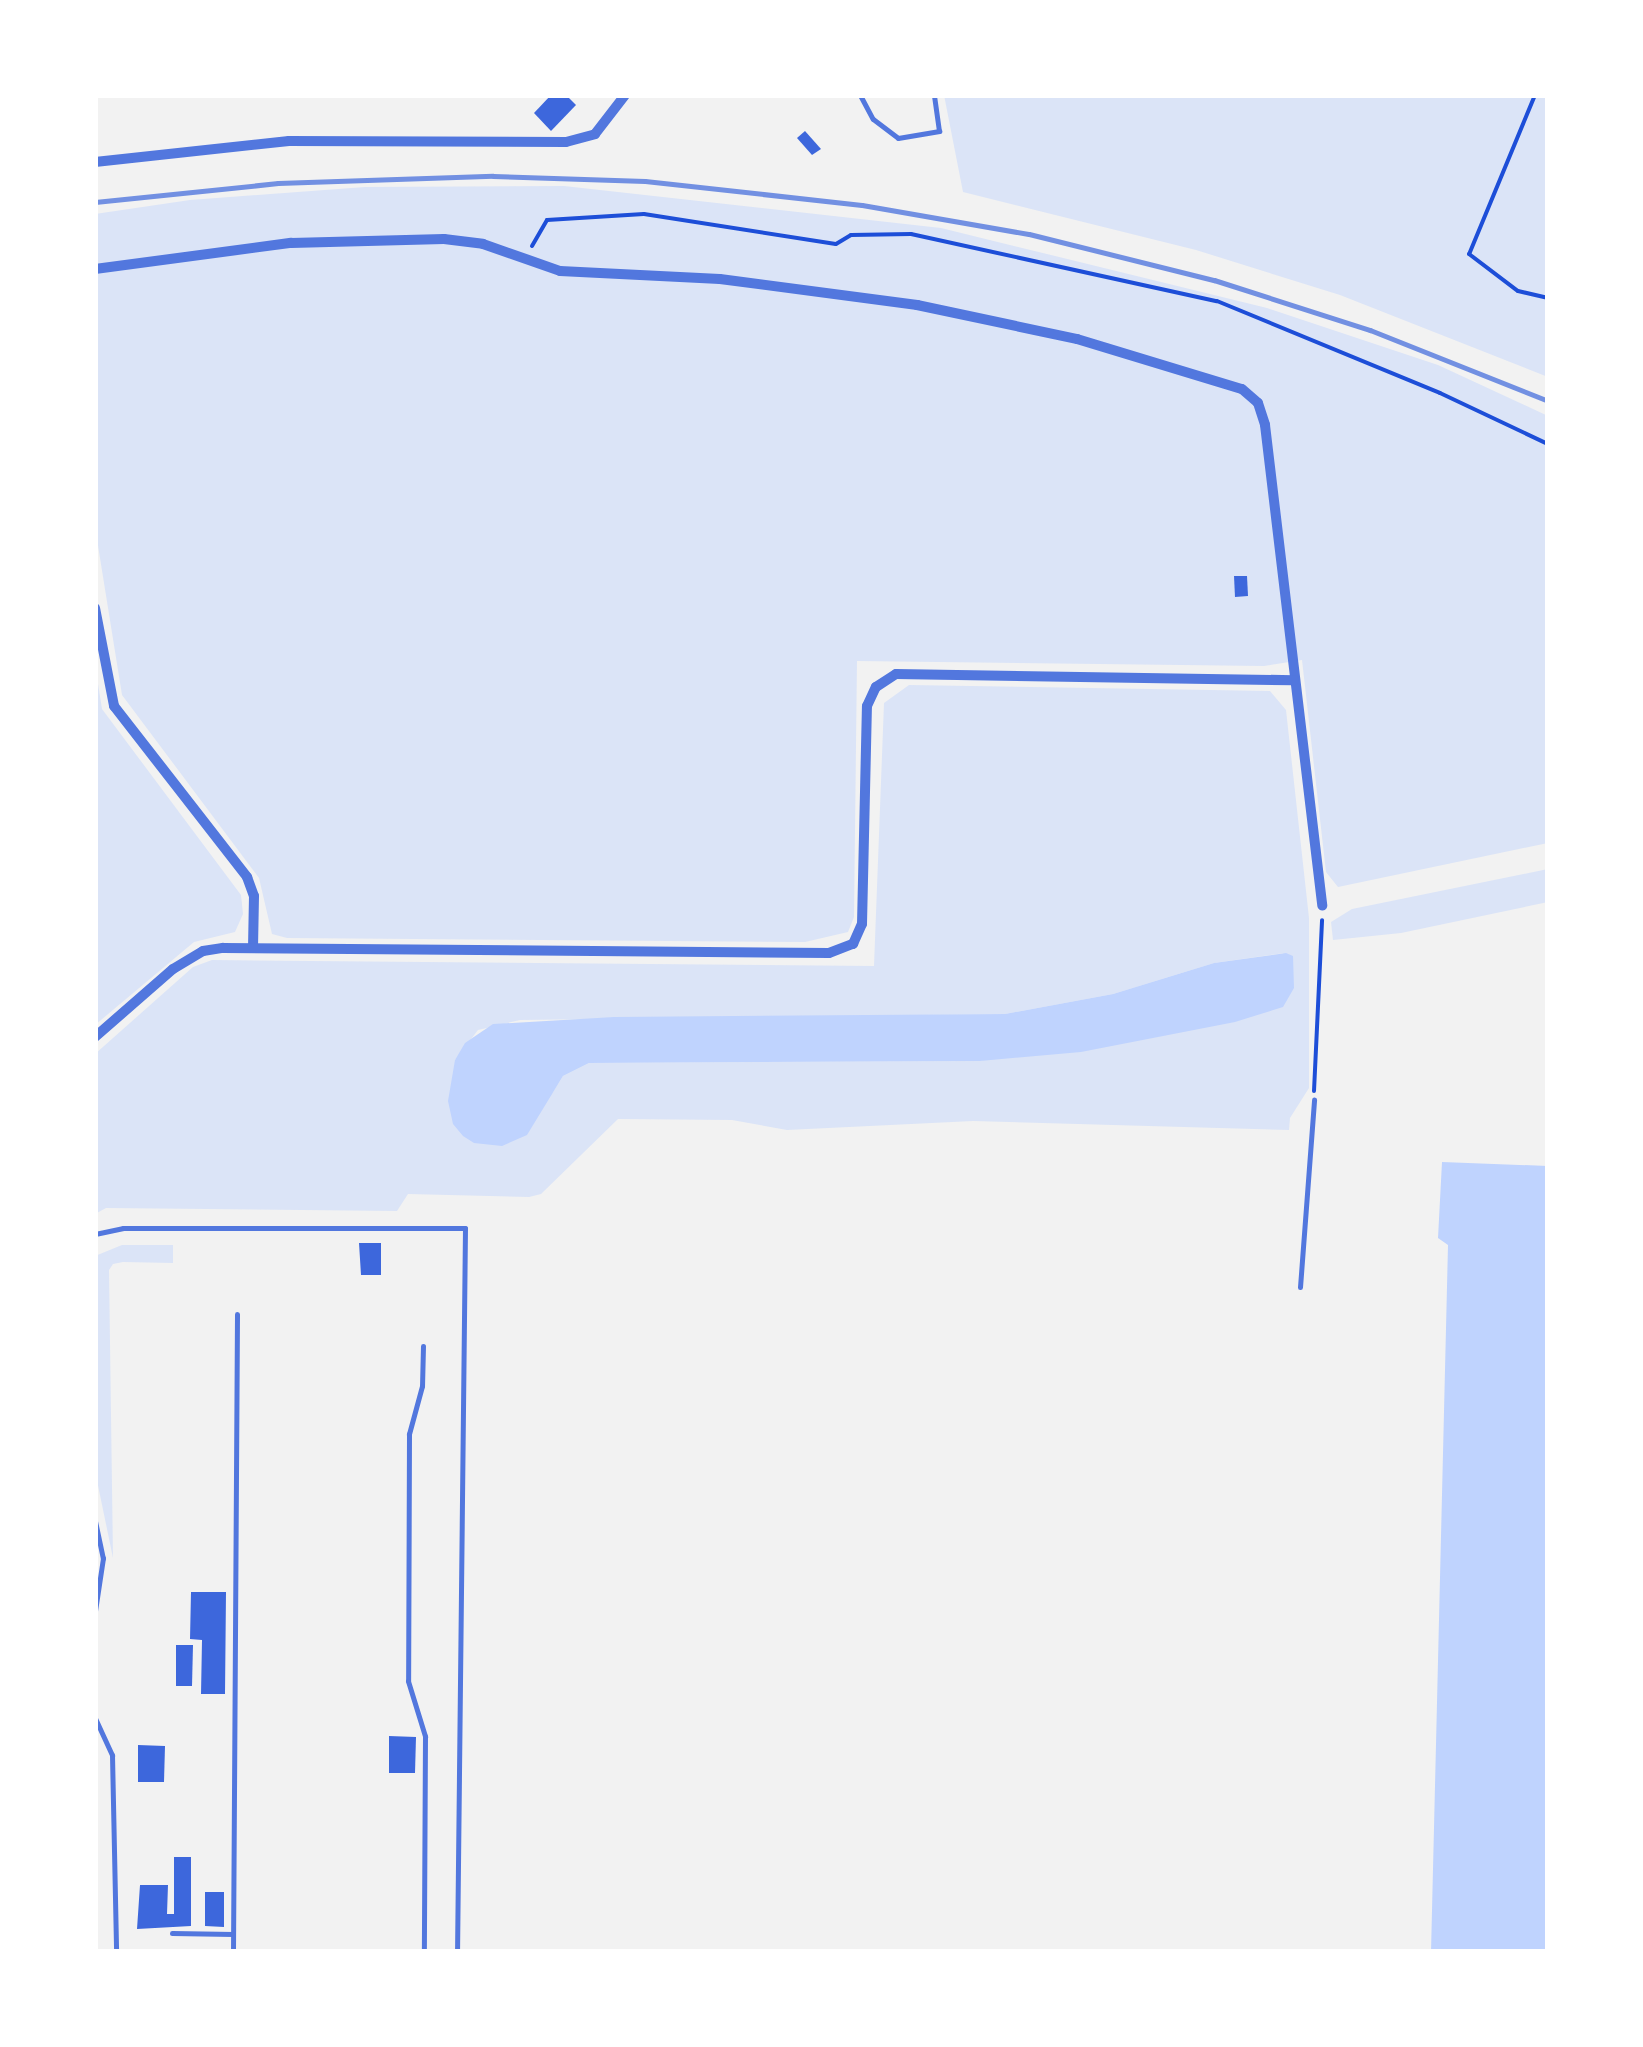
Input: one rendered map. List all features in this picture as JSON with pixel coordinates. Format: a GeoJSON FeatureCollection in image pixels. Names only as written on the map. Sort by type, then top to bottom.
{"type":"FeatureCollection","features":[{"type":"Feature","properties":{"kind":"street"},"geometry":{"type":"LineString","coordinates":[[95,162],[289,141],[566,142],[590,137],[625,95]]}},
{"type":"Feature","properties":{"kind":"street"},"geometry":{"type":"LineString","coordinates":[[95,269],[291,243],[444,239],[483,244],[560,270],[720,279],[917,306],[1076,339],[1242,389],[1258,403],[1265,424],[1322,906]]}},
{"type":"Feature","properties":{"kind":"street"},"geometry":{"type":"LineString","coordinates":[[95,608],[114,706],[247,877],[254,896],[253,947]]}},
{"type":"Feature","properties":{"kind":"street"},"geometry":{"type":"LineString","coordinates":[[95,1037],[173,969],[203,951],[253,947],[829,954],[853,944],[862,924],[867,706],[876,686],[896,674],[1294,680]]}},
{"type":"Feature","properties":{"kind":"lane"},"geometry":{"type":"LineString","coordinates":[[860,95],[873,118],[898,138],[939,131],[934,95]]}},
{"type":"Feature","properties":{"kind":"lane"},"geometry":{"type":"LineString","coordinates":[[1300,1287],[1314,1100]]}},
{"type":"Feature","properties":{"kind":"lane"},"geometry":{"type":"LineString","coordinates":[[95,1234],[123,1228],[465,1228],[458,1952]]}},
{"type":"Feature","properties":{"kind":"lane"},"geometry":{"type":"LineString","coordinates":[[234,1952],[236,1314]]}},
{"type":"Feature","properties":{"kind":"lane"},"geometry":{"type":"LineString","coordinates":[[423,1346],[422,1386],[409,1434],[408,1681],[425,1736],[424,1952]]}},
{"type":"Feature","properties":{"kind":"lane"},"geometry":{"type":"LineString","coordinates":[[95,1521],[103,1558],[95,1611]]}},
{"type":"Feature","properties":{"kind":"lane"},"geometry":{"type":"LineString","coordinates":[[95,1718],[112,1756],[116,1952]]}},
{"type":"Feature","properties":{"kind":"lane"},"geometry":{"type":"LineString","coordinates":[[172,1934],[234,1934]]}},
{"type":"Feature","properties":{"kind":"path"},"geometry":{"type":"LineString","coordinates":[[1535,95],[1470,254],[1518,291],[1548,298]]}},
{"type":"Feature","properties":{"kind":"path"},"geometry":{"type":"LineString","coordinates":[[525,259],[547,220],[644,214],[836,244],[851,235],[911,234],[1218,300],[1440,393],[1548,444]]}},
{"type":"Feature","properties":{"kind":"path"},"geometry":{"type":"LineString","coordinates":[[1314,1100],[1322,906]]}},
{"type":"Feature","properties":{"kind":"shaded area"},"geometry":{"type":"Polygon","coordinates":[[[944,95],[1548,95],[1548,377],[1340,295],[1196,250],[963,192],[944,95]]]}},
{"type":"Feature","properties":{"kind":"shaded area"},"geometry":{"type":"Polygon","coordinates":[[[564,186],[941,228],[1267,308],[1438,365],[1548,416],[1548,843],[1338,887],[1326,872],[1302,660],[1264,666],[857,661],[854,917],[848,932],[805,942],[287,938],[272,934],[259,878],[122,695],[95,527],[95,214],[190,200],[365,187],[564,186]]]}},
{"type":"Feature","properties":{"kind":"shaded area"},"geometry":{"type":"Polygon","coordinates":[[[95,665],[102,709],[241,895],[243,914],[235,932],[194,942],[95,1025],[95,665]]]}},
{"type":"Feature","properties":{"kind":"shaded area"},"geometry":{"type":"Polygon","coordinates":[[[909,685],[1270,691],[1286,710],[1309,918],[1309,1088],[1290,1118],[1289,1130],[973,1121],[787,1130],[732,1120],[618,1119],[541,1194],[529,1197],[408,1194],[397,1211],[106,1208],[95,1214],[95,1054],[193,967],[212,960],[874,966],[884,703],[909,685]],[[1285,953],[1214,963],[1113,994],[1005,1014],[520,1020],[478,1030],[455,1060],[553,1092],[563,1076],[589,1063],[980,1061],[1285,953]]]}},
{"type":"Feature","properties":{"kind":"shaded area"},"geometry":{"type":"Polygon","coordinates":[[[1548,869],[1548,902],[1401,933],[1333,940],[1331,922],[1352,909],[1548,869]]]}},
{"type":"Feature","properties":{"kind":"shaded area"},"geometry":{"type":"Polygon","coordinates":[[[122,1245],[173,1245],[173,1263],[123,1262],[113,1264],[109,1270],[113,1558],[95,1471],[95,1256],[122,1245]]]}},
{"type":"Feature","properties":{"kind":"water"},"geometry":{"type":"Polygon","coordinates":[[[1286,953],[1293,956],[1294,988],[1283,1007],[1235,1022],[1081,1052],[980,1061],[589,1063],[563,1076],[527,1135],[502,1146],[474,1143],[463,1136],[453,1124],[448,1101],[455,1060],[465,1043],[493,1024],[614,1017],[1005,1014],[1113,994],[1214,963],[1286,953]]]}},
{"type":"Feature","properties":{"kind":"water"},"geometry":{"type":"Polygon","coordinates":[[[1442,1162],[1548,1166],[1548,1952],[1431,1952],[1448,1245],[1438,1238],[1442,1162]]]}},
{"type":"Feature","properties":{"kind":"building"},"geometry":{"type":"Polygon","coordinates":[[[551,95],[566,95],[576,105],[551,131],[534,113],[551,95]]]}},
{"type":"Feature","properties":{"kind":"building"},"geometry":{"type":"Polygon","coordinates":[[[805,131],[821,149],[812,155],[797,138],[805,131]]]}},
{"type":"Feature","properties":{"kind":"building"},"geometry":{"type":"Polygon","coordinates":[[[1234,576],[1247,576],[1248,596],[1235,597],[1234,576]]]}},
{"type":"Feature","properties":{"kind":"building"},"geometry":{"type":"Polygon","coordinates":[[[359,1243],[381,1243],[381,1275],[361,1275],[359,1243]]]}},
{"type":"Feature","properties":{"kind":"building"},"geometry":{"type":"Polygon","coordinates":[[[191,1592],[226,1592],[225,1694],[201,1694],[202,1640],[190,1639],[191,1592]]]}},
{"type":"Feature","properties":{"kind":"building"},"geometry":{"type":"Polygon","coordinates":[[[176,1645],[193,1645],[192,1686],[176,1686],[176,1645]]]}},
{"type":"Feature","properties":{"kind":"building"},"geometry":{"type":"Polygon","coordinates":[[[389,1736],[416,1737],[415,1773],[389,1773],[389,1736]]]}},
{"type":"Feature","properties":{"kind":"building"},"geometry":{"type":"Polygon","coordinates":[[[138,1745],[165,1746],[164,1782],[138,1782],[138,1745]]]}},
{"type":"Feature","properties":{"kind":"building"},"geometry":{"type":"Polygon","coordinates":[[[174,1857],[191,1857],[191,1926],[137,1929],[140,1885],[168,1885],[167,1914],[174,1914],[174,1857]]]}},
{"type":"Feature","properties":{"kind":"building"},"geometry":{"type":"Polygon","coordinates":[[[205,1892],[224,1892],[224,1927],[205,1926],[205,1892]]]}},
{"type":"Feature","properties":{"kind":"railway"},"geometry":{"type":"LineString","coordinates":[[95,202],[278,183],[493,176],[645,181],[862,205],[1029,234],[1214,280],[1370,330],[1548,401]]}}]}
